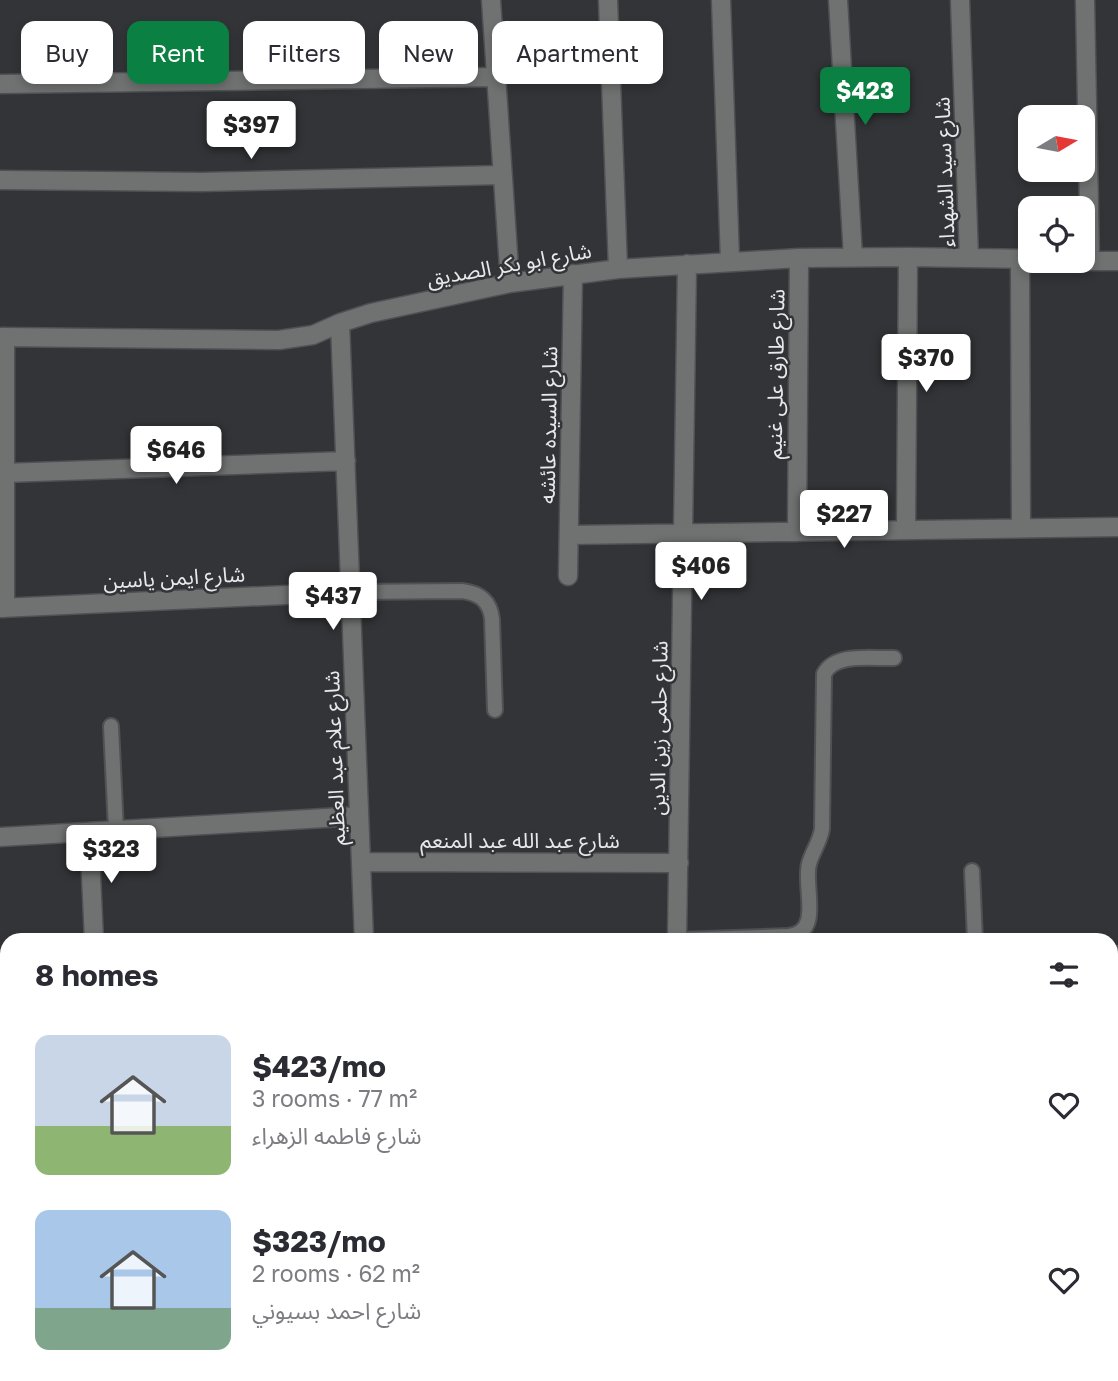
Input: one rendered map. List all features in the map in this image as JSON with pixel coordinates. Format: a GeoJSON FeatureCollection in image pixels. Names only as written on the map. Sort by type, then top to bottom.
{"type":"FeatureCollection","features":[{"type":"Feature","properties":{"kind":"street"},"geometry":{"type":"LineString","coordinates":[[491,0],[492,21]]}},
{"type":"Feature","properties":{"kind":"street"},"geometry":{"type":"LineString","coordinates":[[608,0],[618,269]]}},
{"type":"Feature","properties":{"kind":"street"},"geometry":{"type":"LineString","coordinates":[[721,0],[730,261]]}},
{"type":"Feature","properties":{"kind":"street"},"geometry":{"type":"LineString","coordinates":[[838,0],[853,257]]}},
{"type":"Feature","properties":{"kind":"street","name":"شارع سيد الشهداء"},"geometry":{"type":"LineString","coordinates":[[960,0],[969,258]]}},
{"type":"Feature","properties":{"kind":"street"},"geometry":{"type":"LineString","coordinates":[[1085,0],[1087,196]]}},
{"type":"Feature","properties":{"kind":"street"},"geometry":{"type":"LineString","coordinates":[[0,84],[492,77]]}},
{"type":"Feature","properties":{"kind":"street"},"geometry":{"type":"LineString","coordinates":[[496,84],[510,283]]}},
{"type":"Feature","properties":{"kind":"street"},"geometry":{"type":"LineString","coordinates":[[0,180],[201,182],[502,175]]}},
{"type":"Feature","properties":{"kind":"street"},"geometry":{"type":"LineString","coordinates":[[906,530],[908,257]]}},
{"type":"Feature","properties":{"kind":"street","name":"شارع ابو بكر الصديق"},"geometry":{"type":"LineString","coordinates":[[2,337],[279,340],[313,335],[371,313],[510,283],[618,269],[799,258],[1018,259]]}},
{"type":"Feature","properties":{"kind":"street","name":"شارع طارق على غنيم"},"geometry":{"type":"LineString","coordinates":[[797,532],[799,258]]}},
{"type":"Feature","properties":{"kind":"street"},"geometry":{"type":"LineString","coordinates":[[1095,261],[1118,261]]}},
{"type":"Feature","properties":{"kind":"street","name":"شارع حلمى زين الدين"},"geometry":{"type":"LineString","coordinates":[[677,933],[687,264]]}},
{"type":"Feature","properties":{"kind":"street"},"geometry":{"type":"LineString","coordinates":[[1021,528],[1026,273]]}},
{"type":"Feature","properties":{"kind":"street","name":"شارع السيده عائشه"},"geometry":{"type":"LineString","coordinates":[[568,576],[573,274]]}},
{"type":"Feature","properties":{"kind":"street","name":"شارع علام عبد العظيم"},"geometry":{"type":"LineString","coordinates":[[340,323],[364,933]]}},
{"type":"Feature","properties":{"kind":"street"},"geometry":{"type":"LineString","coordinates":[[2,337],[5,473],[3,608]]}},
{"type":"Feature","properties":{"kind":"street"},"geometry":{"type":"LineString","coordinates":[[5,473],[346,461]]}},
{"type":"Feature","properties":{"kind":"street"},"geometry":{"type":"LineString","coordinates":[[569,535],[1118,527]]}},
{"type":"Feature","properties":{"kind":"street","name":"شارع ايمن ياسين"},"geometry":{"type":"LineString","coordinates":[[3,608],[351,592]]}},
{"type":"Feature","properties":{"kind":"street"},"geometry":{"type":"LineString","coordinates":[[0,837],[359,816]]}},
{"type":"Feature","properties":{"kind":"street"},"geometry":{"type":"LineString","coordinates":[[89,832],[94,933]]}},
{"type":"Feature","properties":{"kind":"street","name":"شارع عبد الله عبد المنعم"},"geometry":{"type":"LineString","coordinates":[[361,862],[679,863]]}},
{"type":"Feature","properties":{"kind":"lane"},"geometry":{"type":"LineString","coordinates":[[351,592],[462,591],[483,598],[488,604],[492,619],[495,710]]}},
{"type":"Feature","properties":{"kind":"lane"},"geometry":{"type":"LineString","coordinates":[[798,933],[806,926],[809,913],[809,864],[822,829],[824,674],[827,668],[839,660],[894,658]]}},
{"type":"Feature","properties":{"kind":"lane"},"geometry":{"type":"LineString","coordinates":[[111,726],[116,831]]}},
{"type":"Feature","properties":{"kind":"lane"},"geometry":{"type":"LineString","coordinates":[[972,871],[975,933]]}}]}
